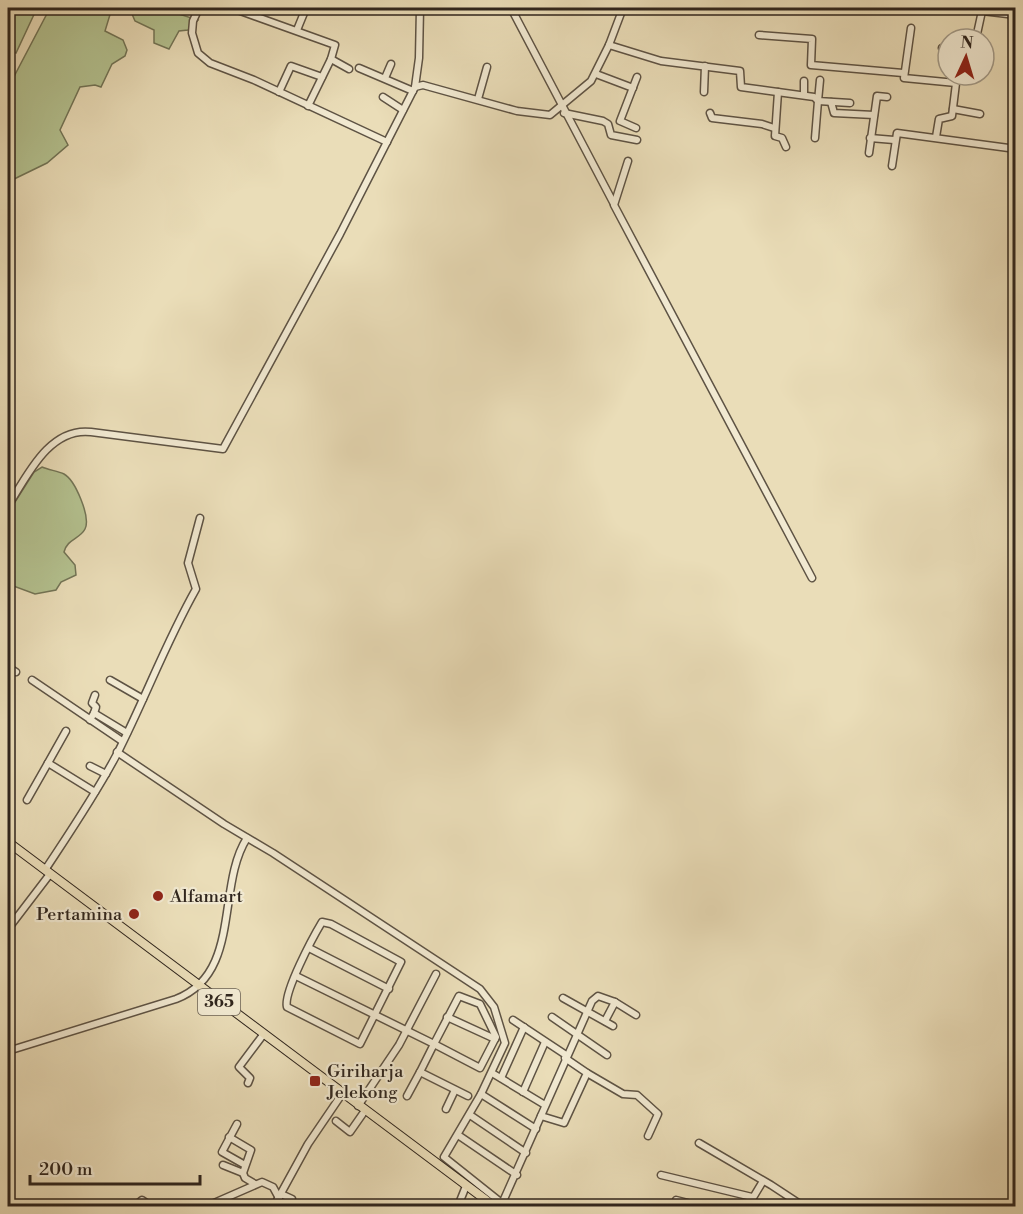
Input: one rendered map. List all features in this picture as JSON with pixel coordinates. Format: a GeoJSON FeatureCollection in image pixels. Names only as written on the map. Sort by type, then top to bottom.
{"type":"FeatureCollection","features":[{"type":"Feature","properties":{"kind":"main road","name":"365"},"geometry":{"type":"LineString","coordinates":[[8,842],[361,1109],[466,1186],[497,1204]]}},
{"type":"Feature","properties":{"kind":"street"},"geometry":{"type":"LineString","coordinates":[[199,8],[192,26],[198,52],[210,63],[387,142]]}},
{"type":"Feature","properties":{"kind":"street"},"geometry":{"type":"LineString","coordinates":[[232,8],[335,45],[331,60],[308,106]]}},
{"type":"Feature","properties":{"kind":"street"},"geometry":{"type":"LineString","coordinates":[[297,30],[306,8]]}},
{"type":"Feature","properties":{"kind":"street"},"geometry":{"type":"LineString","coordinates":[[8,506],[38,460],[62,437],[73,432],[91,432],[223,449],[414,89],[419,58],[420,8]]}},
{"type":"Feature","properties":{"kind":"street"},"geometry":{"type":"LineString","coordinates":[[511,8],[812,578]]}},
{"type":"Feature","properties":{"kind":"street"},"geometry":{"type":"LineString","coordinates":[[359,68],[414,89],[423,85],[543,116],[563,110],[596,74],[622,8]]}},
{"type":"Feature","properties":{"kind":"street"},"geometry":{"type":"LineString","coordinates":[[979,27],[982,11],[1016,15]]}},
{"type":"Feature","properties":{"kind":"street"},"geometry":{"type":"LineString","coordinates":[[911,28],[903,73],[905,78],[936,81]]}},
{"type":"Feature","properties":{"kind":"street"},"geometry":{"type":"LineString","coordinates":[[759,35],[812,39],[811,65],[903,73]]}},
{"type":"Feature","properties":{"kind":"street"},"geometry":{"type":"LineString","coordinates":[[609,45],[651,59],[740,71],[741,87],[804,95],[818,101],[850,103]]}},
{"type":"Feature","properties":{"kind":"street"},"geometry":{"type":"LineString","coordinates":[[331,60],[349,69]]}},
{"type":"Feature","properties":{"kind":"street"},"geometry":{"type":"LineString","coordinates":[[385,78],[391,64]]}},
{"type":"Feature","properties":{"kind":"street"},"geometry":{"type":"LineString","coordinates":[[279,92],[291,66],[322,77]]}},
{"type":"Feature","properties":{"kind":"street"},"geometry":{"type":"LineString","coordinates":[[704,92],[705,66]]}},
{"type":"Feature","properties":{"kind":"street"},"geometry":{"type":"LineString","coordinates":[[478,99],[487,68]]}},
{"type":"Feature","properties":{"kind":"street"},"geometry":{"type":"LineString","coordinates":[[596,74],[633,88]]}},
{"type":"Feature","properties":{"kind":"street"},"geometry":{"type":"LineString","coordinates":[[636,128],[620,121],[637,77]]}},
{"type":"Feature","properties":{"kind":"street"},"geometry":{"type":"LineString","coordinates":[[815,138],[820,80]]}},
{"type":"Feature","properties":{"kind":"street"},"geometry":{"type":"LineString","coordinates":[[804,81],[804,95]]}},
{"type":"Feature","properties":{"kind":"street"},"geometry":{"type":"LineString","coordinates":[[936,137],[939,119],[951,117],[956,87]]}},
{"type":"Feature","properties":{"kind":"street"},"geometry":{"type":"LineString","coordinates":[[778,92],[775,136],[782,138],[786,147]]}},
{"type":"Feature","properties":{"kind":"street"},"geometry":{"type":"LineString","coordinates":[[869,153],[878,95],[887,97]]}},
{"type":"Feature","properties":{"kind":"street"},"geometry":{"type":"LineString","coordinates":[[383,97],[403,110]]}},
{"type":"Feature","properties":{"kind":"street"},"geometry":{"type":"LineString","coordinates":[[831,102],[834,113],[874,115]]}},
{"type":"Feature","properties":{"kind":"street"},"geometry":{"type":"LineString","coordinates":[[953,109],[980,114]]}},
{"type":"Feature","properties":{"kind":"street"},"geometry":{"type":"LineString","coordinates":[[563,110],[603,121],[608,124],[611,135],[637,140]]}},
{"type":"Feature","properties":{"kind":"street"},"geometry":{"type":"LineString","coordinates":[[711,113],[712,118],[762,124],[774,128]]}},
{"type":"Feature","properties":{"kind":"street"},"geometry":{"type":"LineString","coordinates":[[892,166],[894,140],[897,133],[1016,149]]}},
{"type":"Feature","properties":{"kind":"street"},"geometry":{"type":"LineString","coordinates":[[870,138],[894,140]]}},
{"type":"Feature","properties":{"kind":"street"},"geometry":{"type":"LineString","coordinates":[[614,205],[628,160]]}},
{"type":"Feature","properties":{"kind":"street"},"geometry":{"type":"LineString","coordinates":[[10,923],[47,872],[106,774],[170,637],[196,589],[188,564],[200,518]]}},
{"type":"Feature","properties":{"kind":"street"},"geometry":{"type":"LineString","coordinates":[[8,667],[16,672]]}},
{"type":"Feature","properties":{"kind":"street"},"geometry":{"type":"LineString","coordinates":[[32,680],[92,716],[127,733]]}},
{"type":"Feature","properties":{"kind":"street"},"geometry":{"type":"LineString","coordinates":[[110,680],[143,699]]}},
{"type":"Feature","properties":{"kind":"street"},"geometry":{"type":"LineString","coordinates":[[92,716],[96,707],[92,704],[95,696]]}},
{"type":"Feature","properties":{"kind":"street"},"geometry":{"type":"LineString","coordinates":[[92,716],[122,741]]}},
{"type":"Feature","properties":{"kind":"street"},"geometry":{"type":"LineString","coordinates":[[27,800],[66,731]]}},
{"type":"Feature","properties":{"kind":"street"},"geometry":{"type":"LineString","coordinates":[[117,752],[480,989],[494,1007],[506,1038],[492,1073],[470,1115],[445,1151],[445,1160],[497,1204],[517,1175],[545,1105],[592,1001],[598,996],[615,1002],[636,1015]]}},
{"type":"Feature","properties":{"kind":"street"},"geometry":{"type":"LineString","coordinates":[[48,763],[95,792]]}},
{"type":"Feature","properties":{"kind":"street"},"geometry":{"type":"LineString","coordinates":[[90,766],[106,774]]}},
{"type":"Feature","properties":{"kind":"street"},"geometry":{"type":"LineString","coordinates":[[8,1051],[176,999],[186,995],[197,986],[217,958],[236,863],[247,838]]}},
{"type":"Feature","properties":{"kind":"street"},"geometry":{"type":"LineString","coordinates":[[325,922],[401,962],[377,1016],[363,1042],[357,1044],[287,1007],[286,1002],[296,976],[320,925],[325,922]]}},
{"type":"Feature","properties":{"kind":"street"},"geometry":{"type":"LineString","coordinates":[[309,948],[389,989]]}},
{"type":"Feature","properties":{"kind":"street"},"geometry":{"type":"LineString","coordinates":[[345,1138],[436,974]]}},
{"type":"Feature","properties":{"kind":"street"},"geometry":{"type":"LineString","coordinates":[[296,976],[434,1044],[480,1068],[495,1039],[490,1020],[480,1004],[459,996],[447,1017],[434,1044],[420,1072],[407,1096]]}},
{"type":"Feature","properties":{"kind":"street"},"geometry":{"type":"LineString","coordinates":[[563,998],[614,1026]]}},
{"type":"Feature","properties":{"kind":"street"},"geometry":{"type":"LineString","coordinates":[[605,1021],[615,1002]]}},
{"type":"Feature","properties":{"kind":"street"},"geometry":{"type":"LineString","coordinates":[[447,1017],[495,1039]]}},
{"type":"Feature","properties":{"kind":"street"},"geometry":{"type":"LineString","coordinates":[[552,1017],[607,1055]]}},
{"type":"Feature","properties":{"kind":"street"},"geometry":{"type":"LineString","coordinates":[[513,1020],[587,1072],[623,1094],[637,1095],[652,1106],[658,1114],[648,1136]]}},
{"type":"Feature","properties":{"kind":"street"},"geometry":{"type":"LineString","coordinates":[[501,1078],[524,1027]]}},
{"type":"Feature","properties":{"kind":"street"},"geometry":{"type":"LineString","coordinates":[[248,1083],[250,1078],[239,1067],[263,1035]]}},
{"type":"Feature","properties":{"kind":"street"},"geometry":{"type":"LineString","coordinates":[[523,1092],[545,1042]]}},
{"type":"Feature","properties":{"kind":"street"},"geometry":{"type":"LineString","coordinates":[[420,1072],[468,1096]]}},
{"type":"Feature","properties":{"kind":"street"},"geometry":{"type":"LineString","coordinates":[[542,1116],[564,1123],[587,1072]]}},
{"type":"Feature","properties":{"kind":"street"},"geometry":{"type":"LineString","coordinates":[[492,1073],[545,1105]]}},
{"type":"Feature","properties":{"kind":"street"},"geometry":{"type":"LineString","coordinates":[[446,1109],[455,1090]]}},
{"type":"Feature","properties":{"kind":"street"},"geometry":{"type":"LineString","coordinates":[[274,1206],[313,1137],[342,1094]]}},
{"type":"Feature","properties":{"kind":"street"},"geometry":{"type":"LineString","coordinates":[[481,1094],[536,1129]]}},
{"type":"Feature","properties":{"kind":"street"},"geometry":{"type":"LineString","coordinates":[[470,1115],[526,1153]]}},
{"type":"Feature","properties":{"kind":"street"},"geometry":{"type":"LineString","coordinates":[[336,1120],[350,1132]]}},
{"type":"Feature","properties":{"kind":"street"},"geometry":{"type":"LineString","coordinates":[[237,1124],[222,1152],[245,1165]]}},
{"type":"Feature","properties":{"kind":"street"},"geometry":{"type":"LineString","coordinates":[[458,1135],[517,1175]]}},
{"type":"Feature","properties":{"kind":"street"},"geometry":{"type":"LineString","coordinates":[[229,1137],[251,1150],[243,1173],[245,1178],[255,1184]]}},
{"type":"Feature","properties":{"kind":"street"},"geometry":{"type":"LineString","coordinates":[[699,1143],[803,1206]]}},
{"type":"Feature","properties":{"kind":"street"},"geometry":{"type":"LineString","coordinates":[[222,1165],[243,1173]]}},
{"type":"Feature","properties":{"kind":"street"},"geometry":{"type":"LineString","coordinates":[[662,1175],[752,1197]]}},
{"type":"Feature","properties":{"kind":"street"},"geometry":{"type":"LineString","coordinates":[[748,1206],[763,1181]]}},
{"type":"Feature","properties":{"kind":"street"},"geometry":{"type":"LineString","coordinates":[[207,1206],[262,1182],[273,1187],[280,1196],[292,1199],[291,1206]]}},
{"type":"Feature","properties":{"kind":"street"},"geometry":{"type":"LineString","coordinates":[[458,1206],[466,1186]]}},
{"type":"Feature","properties":{"kind":"street"},"geometry":{"type":"LineString","coordinates":[[135,1206],[142,1200],[151,1206]]}},
{"type":"Feature","properties":{"kind":"street"},"geometry":{"type":"LineString","coordinates":[[676,1200],[700,1206]]}},
{"type":"Feature","properties":{"kind":"street"},"geometry":{"type":"LineString","coordinates":[[8,1204],[15,1206]]}},
{"type":"Feature","properties":{"kind":"green space"},"geometry":{"type":"Polygon","coordinates":[[[8,8],[37,8],[16,53],[8,50],[8,8]]]}},
{"type":"Feature","properties":{"kind":"green space"},"geometry":{"type":"Polygon","coordinates":[[[50,8],[112,8],[105,31],[123,40],[127,50],[125,56],[112,64],[101,87],[95,85],[80,87],[60,130],[68,145],[47,163],[8,182],[8,88],[50,8]]]}},
{"type":"Feature","properties":{"kind":"green space"},"geometry":{"type":"Polygon","coordinates":[[[135,8],[160,8],[198,20],[188,30],[179,31],[169,49],[154,43],[154,30],[135,21],[132,14],[135,8]]]}},
{"type":"Feature","properties":{"kind":"green space"},"geometry":{"type":"Polygon","coordinates":[[[42,467],[64,474],[73,483],[84,508],[86,523],[83,532],[68,544],[64,552],[75,565],[76,575],[61,582],[56,590],[35,594],[8,584],[8,513],[34,472],[42,467]]]}},
{"type":"Feature","properties":{"kind":"place","name":"Alfamart"},"geometry":{"type":"Point","coordinates":[158,896]}},
{"type":"Feature","properties":{"kind":"place","name":"Pertamina"},"geometry":{"type":"Point","coordinates":[134,914]}},
{"type":"Feature","properties":{"kind":"place","name":"Giriharja Jelekong"},"geometry":{"type":"Point","coordinates":[315,1081]}}]}
